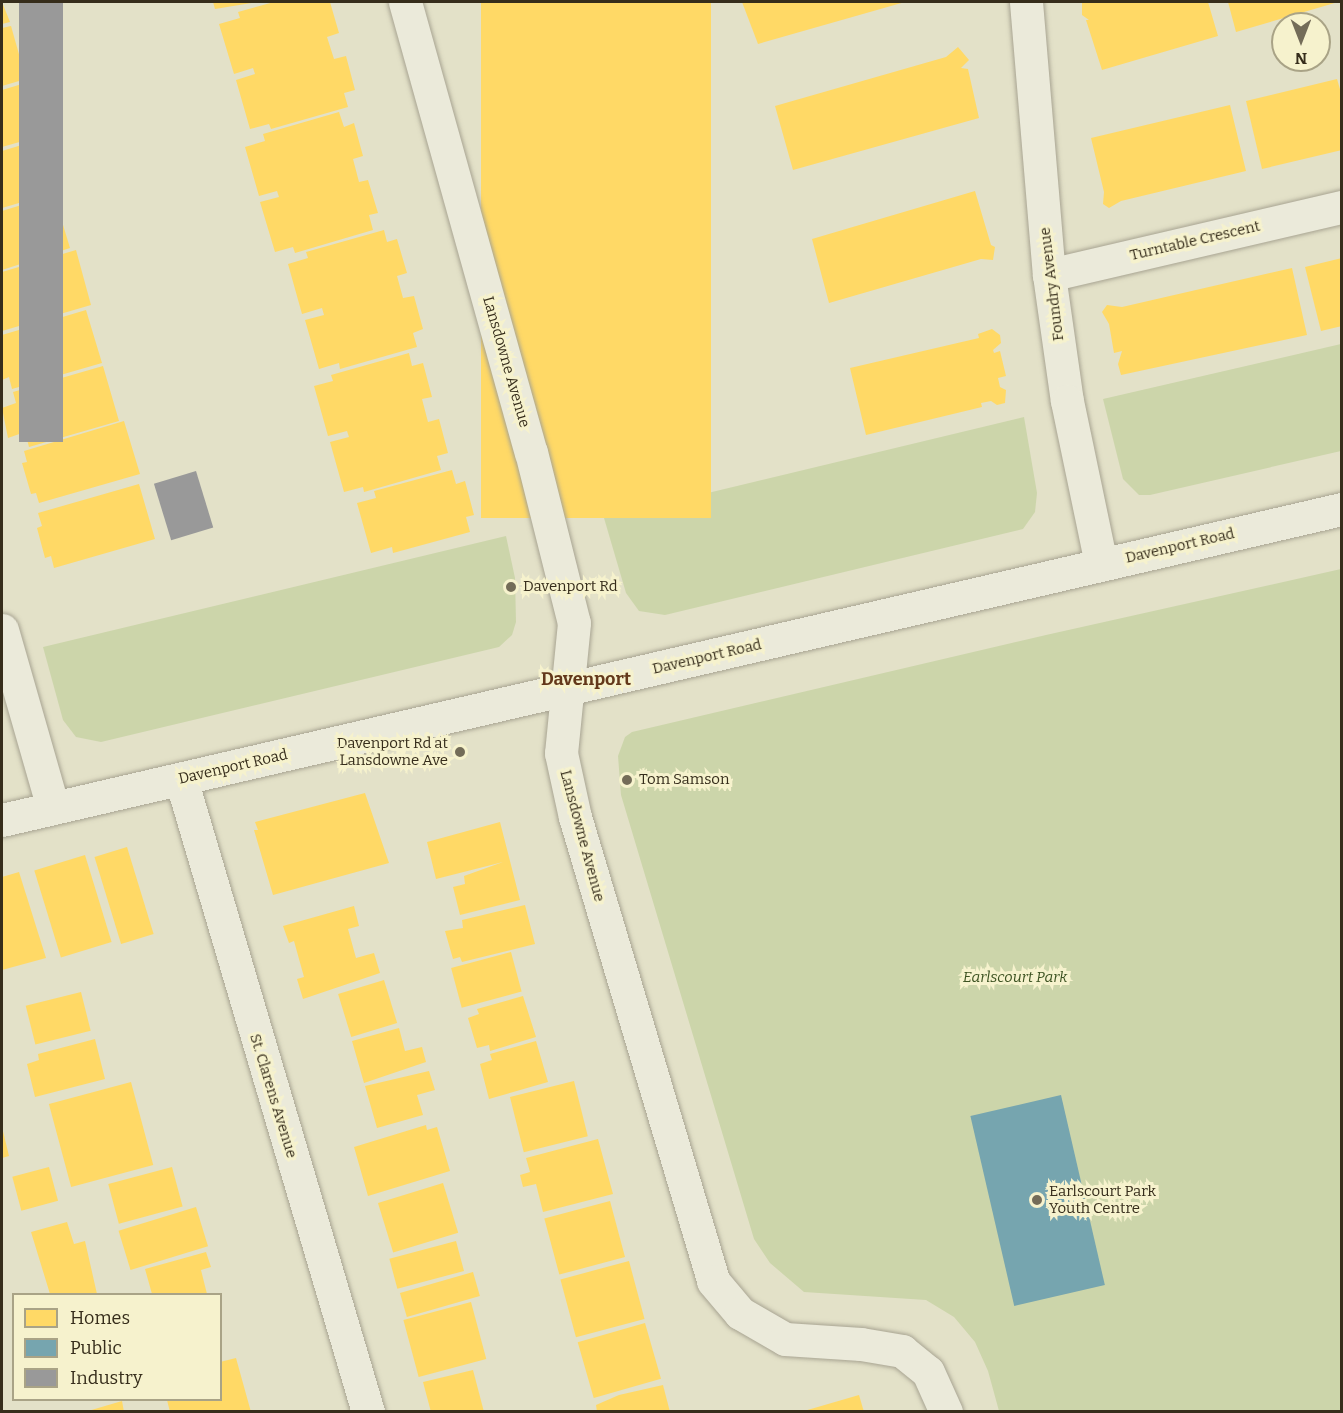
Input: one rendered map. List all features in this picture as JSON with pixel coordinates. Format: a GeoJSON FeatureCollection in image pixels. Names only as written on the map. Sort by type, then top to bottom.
{"type":"FeatureCollection","features":[{"type":"Feature","properties":{"kind":"street","name":"Lansdowne Avenue"},"geometry":{"type":"LineString","coordinates":[[405,2],[531,452],[574,623],[561,753],[574,817],[713,1281],[740,1313],[785,1339],[861,1344],[902,1351],[928,1372],[946,1412]]}},
{"type":"Feature","properties":{"kind":"street","name":"Foundry Avenue"},"geometry":{"type":"LineString","coordinates":[[1026,2],[1049,275],[1067,401],[1101,564]]}},
{"type":"Feature","properties":{"kind":"street","name":"Turntable Crescent"},"geometry":{"type":"LineString","coordinates":[[1049,275],[1341,207]]}},
{"type":"Feature","properties":{"kind":"street","name":"Davenport Road"},"geometry":{"type":"LineString","coordinates":[[2,820],[1341,509]]}},
{"type":"Feature","properties":{"kind":"street"},"geometry":{"type":"LineString","coordinates":[[2,630],[53,808]]}},
{"type":"Feature","properties":{"kind":"street","name":"St. Clarens Avenue"},"geometry":{"type":"LineString","coordinates":[[181,779],[368,1412]]}},
{"type":"Feature","properties":{"kind":"green space"},"geometry":{"type":"Polygon","coordinates":[[[1341,344],[1341,451],[1150,495],[1139,495],[1123,479],[1103,399],[1341,344]]]}},
{"type":"Feature","properties":{"kind":"green space"},"geometry":{"type":"Polygon","coordinates":[[[1024,417],[1037,493],[1035,512],[1023,529],[665,615],[639,611],[626,593],[604,518],[1024,417]]]}},
{"type":"Feature","properties":{"kind":"green space"},"geometry":{"type":"Polygon","coordinates":[[[506,536],[515,578],[516,622],[512,635],[499,647],[101,742],[76,737],[63,720],[43,647],[506,536]]]}},
{"type":"Feature","properties":{"kind":"green space","name":"Earlscourt Park"},"geometry":{"type":"Polygon","coordinates":[[[1341,569],[1341,1411],[999,1411],[988,1371],[975,1342],[954,1317],[926,1300],[804,1292],[770,1263],[754,1239],[621,795],[618,756],[625,737],[632,732],[1341,569]]]}},
{"type":"Feature","properties":{"kind":"building: Homes"},"geometry":{"type":"Polygon","coordinates":[[[2,2],[10,22],[2,24],[2,2]]]}},
{"type":"Feature","properties":{"kind":"building: Homes"},"geometry":{"type":"Polygon","coordinates":[[[213,2],[257,2],[215,9],[213,2]]]}},
{"type":"Feature","properties":{"kind":"building: Homes"},"geometry":{"type":"Polygon","coordinates":[[[274,2],[330,2],[339,33],[327,37],[334,59],[346,56],[355,90],[344,93],[348,107],[271,129],[269,124],[250,129],[236,80],[255,74],[253,68],[234,74],[219,24],[240,18],[238,12],[274,2]]]}},
{"type":"Feature","properties":{"kind":"building: Homes"},"geometry":{"type":"Polygon","coordinates":[[[481,2],[711,2],[711,518],[481,518],[481,2]]]}},
{"type":"Feature","properties":{"kind":"building: Homes"},"geometry":{"type":"Polygon","coordinates":[[[742,2],[905,2],[758,44],[742,2]]]}},
{"type":"Feature","properties":{"kind":"building: Homes"},"geometry":{"type":"Polygon","coordinates":[[[1082,2],[1208,2],[1218,36],[1102,70],[1086,20],[1089,20],[1082,15],[1082,2]]]}},
{"type":"Feature","properties":{"kind":"building: Homes"},"geometry":{"type":"Polygon","coordinates":[[[1228,2],[1338,2],[1304,12],[1271,12],[1271,22],[1236,32],[1228,2]]]}},
{"type":"Feature","properties":{"kind":"building: Homes"},"geometry":{"type":"Polygon","coordinates":[[[11,26],[26,79],[2,86],[2,28],[11,26]]]}},
{"type":"Feature","properties":{"kind":"building: Homes"},"geometry":{"type":"Polygon","coordinates":[[[958,47],[969,60],[961,68],[968,69],[979,118],[793,170],[775,106],[946,57],[958,47]]]}},
{"type":"Feature","properties":{"kind":"building: Homes"},"geometry":{"type":"Polygon","coordinates":[[[1337,79],[1342,96],[1342,150],[1262,169],[1246,101],[1337,79]]]}},
{"type":"Feature","properties":{"kind":"building: Homes"},"geometry":{"type":"Polygon","coordinates":[[[22,84],[37,137],[2,147],[2,90],[22,84]]]}},
{"type":"Feature","properties":{"kind":"building: Homes"},"geometry":{"type":"Polygon","coordinates":[[[1230,105],[1246,171],[1121,201],[1109,208],[1103,204],[1104,192],[1091,138],[1230,105]]]}},
{"type":"Feature","properties":{"kind":"building: Homes"},"geometry":{"type":"Polygon","coordinates":[[[339,112],[344,127],[354,123],[363,156],[353,159],[359,182],[368,180],[378,213],[369,215],[373,230],[295,253],[293,247],[275,252],[260,202],[279,197],[277,191],[259,196],[245,147],[265,141],[263,134],[339,112]]]}},
{"type":"Feature","properties":{"kind":"building: Homes"},"geometry":{"type":"Polygon","coordinates":[[[38,140],[53,193],[2,208],[2,151],[38,140]]]}},
{"type":"Feature","properties":{"kind":"building: Homes"},"geometry":{"type":"Polygon","coordinates":[[[975,191],[991,245],[995,247],[993,260],[981,259],[829,303],[812,239],[975,191]]]}},
{"type":"Feature","properties":{"kind":"building: Homes"},"geometry":{"type":"Polygon","coordinates":[[[54,195],[70,248],[2,270],[2,211],[54,195]]]}},
{"type":"Feature","properties":{"kind":"building: Homes"},"geometry":{"type":"Polygon","coordinates":[[[384,230],[387,242],[397,239],[407,273],[397,276],[403,298],[414,296],[423,329],[413,333],[417,347],[340,369],[339,363],[319,369],[305,320],[324,315],[322,308],[302,314],[288,264],[308,258],[306,252],[384,230]]]}},
{"type":"Feature","properties":{"kind":"building: Homes"},"geometry":{"type":"Polygon","coordinates":[[[76,250],[91,305],[2,331],[2,272],[76,250]]]}},
{"type":"Feature","properties":{"kind":"building: Homes"},"geometry":{"type":"Polygon","coordinates":[[[1342,258],[1342,326],[1321,331],[1305,267],[1342,258]]]}},
{"type":"Feature","properties":{"kind":"building: Homes"},"geometry":{"type":"Polygon","coordinates":[[[1292,268],[1307,335],[1121,375],[1118,364],[1122,351],[1114,353],[1109,324],[1102,312],[1107,305],[1122,307],[1292,268]]]}},
{"type":"Feature","properties":{"kind":"building: Homes"},"geometry":{"type":"Polygon","coordinates":[[[86,310],[102,363],[12,389],[9,377],[2,380],[2,335],[86,310]]]}},
{"type":"Feature","properties":{"kind":"building: Homes"},"geometry":{"type":"Polygon","coordinates":[[[992,329],[1000,335],[1001,343],[993,350],[994,353],[1000,351],[1006,376],[998,378],[1000,387],[1006,390],[1005,403],[997,405],[991,401],[981,403],[982,407],[866,435],[850,368],[979,338],[978,334],[992,329]]]}},
{"type":"Feature","properties":{"kind":"building: Homes"},"geometry":{"type":"Polygon","coordinates":[[[409,353],[412,366],[423,363],[432,397],[422,399],[428,422],[439,419],[448,453],[437,456],[441,470],[364,492],[363,487],[344,492],[330,442],[349,437],[347,431],[328,436],[314,386],[333,381],[331,375],[409,353]]]}},
{"type":"Feature","properties":{"kind":"building: Homes"},"geometry":{"type":"Polygon","coordinates":[[[103,366],[119,421],[29,447],[25,432],[8,438],[2,408],[16,403],[13,392],[103,366]]]}},
{"type":"Feature","properties":{"kind":"building: Homes"},"geometry":{"type":"Polygon","coordinates":[[[124,421],[140,474],[39,503],[36,493],[31,494],[22,463],[27,462],[24,451],[124,421]]]}},
{"type":"Feature","properties":{"kind":"building: Homes"},"geometry":{"type":"Polygon","coordinates":[[[452,470],[456,484],[465,481],[474,515],[466,517],[470,532],[393,553],[392,547],[371,553],[357,503],[376,498],[374,491],[452,470]]]}},
{"type":"Feature","properties":{"kind":"building: Homes"},"geometry":{"type":"Polygon","coordinates":[[[139,484],[155,539],[54,568],[51,556],[45,558],[37,528],[42,526],[38,513],[139,484]]]}},
{"type":"Feature","properties":{"kind":"building: Homes"},"geometry":{"type":"Polygon","coordinates":[[[365,793],[389,863],[273,895],[254,830],[258,830],[255,822],[365,793]]]}},
{"type":"Feature","properties":{"kind":"building: Homes"},"geometry":{"type":"Polygon","coordinates":[[[500,822],[520,900],[460,915],[453,887],[465,884],[464,876],[503,862],[436,879],[427,842],[500,822]]]}},
{"type":"Feature","properties":{"kind":"building: Homes"},"geometry":{"type":"Polygon","coordinates":[[[127,847],[154,934],[121,944],[94,857],[127,847]]]}},
{"type":"Feature","properties":{"kind":"building: Homes"},"geometry":{"type":"Polygon","coordinates":[[[85,855],[112,942],[61,958],[34,870],[85,855]]]}},
{"type":"Feature","properties":{"kind":"building: Homes"},"geometry":{"type":"Polygon","coordinates":[[[19,872],[46,958],[2,970],[2,877],[19,872]]]}},
{"type":"Feature","properties":{"kind":"building: Homes"},"geometry":{"type":"Polygon","coordinates":[[[525,905],[535,944],[462,962],[460,957],[453,959],[445,931],[463,928],[462,920],[525,905]]]}},
{"type":"Feature","properties":{"kind":"building: Homes"},"geometry":{"type":"Polygon","coordinates":[[[354,906],[359,926],[348,929],[356,958],[374,953],[380,973],[303,999],[297,979],[304,977],[294,941],[289,943],[283,926],[354,906]]]}},
{"type":"Feature","properties":{"kind":"building: Homes"},"geometry":{"type":"Polygon","coordinates":[[[511,952],[522,992],[462,1008],[451,968],[511,952]]]}},
{"type":"Feature","properties":{"kind":"building: Homes"},"geometry":{"type":"Polygon","coordinates":[[[384,980],[397,1023],[351,1037],[338,994],[384,980]]]}},
{"type":"Feature","properties":{"kind":"building: Homes"},"geometry":{"type":"Polygon","coordinates":[[[81,992],[91,1031],[35,1045],[26,1006],[81,992]]]}},
{"type":"Feature","properties":{"kind":"building: Homes"},"geometry":{"type":"Polygon","coordinates":[[[523,996],[536,1037],[490,1051],[489,1045],[477,1048],[468,1018],[479,1014],[477,1009],[523,996]]]}},
{"type":"Feature","properties":{"kind":"building: Homes"},"geometry":{"type":"Polygon","coordinates":[[[399,1028],[405,1051],[422,1047],[426,1062],[364,1083],[352,1041],[399,1028]]]}},
{"type":"Feature","properties":{"kind":"building: Homes"},"geometry":{"type":"Polygon","coordinates":[[[95,1039],[105,1079],[35,1097],[27,1064],[39,1060],[38,1054],[95,1039]]]}},
{"type":"Feature","properties":{"kind":"building: Homes"},"geometry":{"type":"Polygon","coordinates":[[[536,1041],[548,1082],[489,1099],[480,1064],[492,1060],[490,1054],[536,1041]]]}},
{"type":"Feature","properties":{"kind":"building: Homes"},"geometry":{"type":"Polygon","coordinates":[[[429,1071],[435,1090],[417,1095],[423,1115],[377,1128],[365,1086],[429,1071]]]}},
{"type":"Feature","properties":{"kind":"building: Homes"},"geometry":{"type":"Polygon","coordinates":[[[574,1081],[588,1136],[524,1152],[510,1097],[574,1081]]]}},
{"type":"Feature","properties":{"kind":"building: Homes"},"geometry":{"type":"Polygon","coordinates":[[[131,1082],[153,1165],[71,1187],[49,1104],[131,1082]]]}},
{"type":"Feature","properties":{"kind":"building: Homes"},"geometry":{"type":"Polygon","coordinates":[[[426,1125],[427,1130],[437,1127],[450,1171],[368,1196],[354,1147],[426,1125]]]}},
{"type":"Feature","properties":{"kind":"building: Homes"},"geometry":{"type":"Polygon","coordinates":[[[2,1127],[9,1156],[2,1158],[2,1127]]]}},
{"type":"Feature","properties":{"kind":"building: Homes"},"geometry":{"type":"Polygon","coordinates":[[[598,1139],[613,1194],[543,1212],[536,1184],[523,1187],[520,1175],[530,1172],[526,1158],[598,1139]]]}},
{"type":"Feature","properties":{"kind":"building: Homes"},"geometry":{"type":"Polygon","coordinates":[[[49,1167],[58,1201],[21,1211],[12,1177],[49,1167]]]}},
{"type":"Feature","properties":{"kind":"building: Homes"},"geometry":{"type":"Polygon","coordinates":[[[172,1167],[183,1207],[119,1224],[108,1184],[172,1167]]]}},
{"type":"Feature","properties":{"kind":"building: Homes"},"geometry":{"type":"Polygon","coordinates":[[[443,1183],[458,1233],[393,1253],[378,1203],[443,1183]]]}},
{"type":"Feature","properties":{"kind":"building: Homes"},"geometry":{"type":"Polygon","coordinates":[[[610,1201],[625,1257],[559,1275],[544,1219],[610,1201]]]}},
{"type":"Feature","properties":{"kind":"building: Homes"},"geometry":{"type":"Polygon","coordinates":[[[196,1207],[208,1246],[131,1270],[119,1231],[196,1207]]]}},
{"type":"Feature","properties":{"kind":"building: Homes"},"geometry":{"type":"Polygon","coordinates":[[[67,1222],[74,1244],[85,1241],[97,1293],[50,1293],[31,1232],[67,1222]]]}},
{"type":"Feature","properties":{"kind":"building: Homes"},"geometry":{"type":"Polygon","coordinates":[[[456,1241],[464,1271],[397,1289],[389,1259],[456,1241]]]}},
{"type":"Feature","properties":{"kind":"building: Homes"},"geometry":{"type":"Polygon","coordinates":[[[206,1252],[211,1267],[201,1270],[207,1293],[152,1293],[145,1269],[206,1252]]]}},
{"type":"Feature","properties":{"kind":"building: Homes"},"geometry":{"type":"Polygon","coordinates":[[[629,1261],[645,1319],[576,1337],[560,1279],[629,1261]]]}},
{"type":"Feature","properties":{"kind":"building: Homes"},"geometry":{"type":"Polygon","coordinates":[[[473,1272],[480,1296],[407,1317],[400,1293],[473,1272]]]}},
{"type":"Feature","properties":{"kind":"building: Homes"},"geometry":{"type":"Polygon","coordinates":[[[471,1302],[486,1359],[419,1377],[403,1320],[471,1302]]]}},
{"type":"Feature","properties":{"kind":"building: Homes"},"geometry":{"type":"Polygon","coordinates":[[[645,1323],[661,1379],[594,1398],[578,1342],[645,1323]]]}},
{"type":"Feature","properties":{"kind":"building: Homes"},"geometry":{"type":"Polygon","coordinates":[[[236,1358],[251,1412],[170,1412],[167,1401],[222,1401],[222,1362],[236,1358]]]}},
{"type":"Feature","properties":{"kind":"building: Homes"},"geometry":{"type":"Polygon","coordinates":[[[473,1370],[484,1412],[431,1412],[423,1382],[473,1370]]]}},
{"type":"Feature","properties":{"kind":"building: Homes"},"geometry":{"type":"Polygon","coordinates":[[[663,1385],[670,1412],[597,1412],[596,1405],[619,1395],[663,1385]]]}},
{"type":"Feature","properties":{"kind":"building: Homes"},"geometry":{"type":"Polygon","coordinates":[[[859,1395],[864,1412],[804,1412],[804,1411],[859,1395]]]}},
{"type":"Feature","properties":{"kind":"building: Homes"},"geometry":{"type":"Polygon","coordinates":[[[122,1401],[124,1412],[88,1412],[88,1411],[122,1401]]]}},
{"type":"Feature","properties":{"kind":"building: Public","name":"Earlscourt Park Youth Centre"},"geometry":{"type":"Polygon","coordinates":[[[1061,1095],[1105,1285],[1014,1306],[970,1116],[1061,1095]]]}},
{"type":"Feature","properties":{"kind":"building: Industry"},"geometry":{"type":"Polygon","coordinates":[[[19,2],[63,2],[63,442],[19,442],[19,2]]]}},
{"type":"Feature","properties":{"kind":"building: Industry"},"geometry":{"type":"Polygon","coordinates":[[[196,471],[213,527],[171,540],[154,484],[196,471]]]}},
{"type":"Feature","properties":{"kind":"place","name":"Davenport Rd"},"geometry":{"type":"Point","coordinates":[511,587]}},
{"type":"Feature","properties":{"kind":"place","name":"Davenport Rd at Lansdowne Ave"},"geometry":{"type":"Point","coordinates":[460,752]}},
{"type":"Feature","properties":{"kind":"place","name":"Tom Samson"},"geometry":{"type":"Point","coordinates":[627,780]}},
{"type":"Feature","properties":{"kind":"place","name":"Earlscourt Park Youth Centre"},"geometry":{"type":"Point","coordinates":[1037,1200]}},
{"type":"Feature","properties":{"kind":"district","name":"Davenport"},"geometry":{"type":"Point","coordinates":[586,679]}}]}
